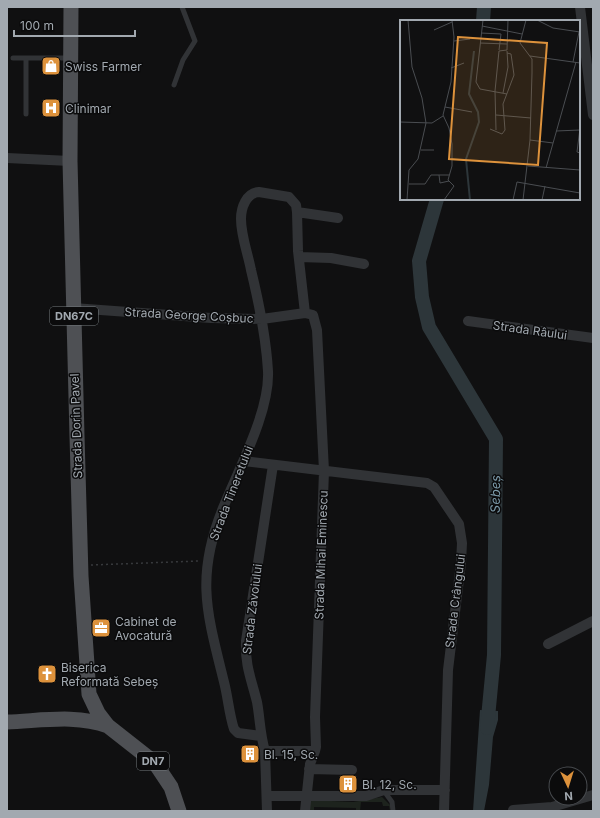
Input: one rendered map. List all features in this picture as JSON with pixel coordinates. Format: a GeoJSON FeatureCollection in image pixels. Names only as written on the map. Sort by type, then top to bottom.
{"type":"FeatureCollection","features":[{"type":"Feature","properties":{"kind":"main road","name":"Strada Dorin Pavel"},"geometry":{"type":"LineString","coordinates":[[72,7],[70,161],[73,308],[80,565],[89,694],[98,713],[108,726],[155,763],[171,787],[179,811]]}},
{"type":"Feature","properties":{"kind":"main road"},"geometry":{"type":"LineString","coordinates":[[69,719],[81,711],[89,694]]}},
{"type":"Feature","properties":{"kind":"main road","name":"DN7"},"geometry":{"type":"LineString","coordinates":[[7,722],[69,719],[89,720],[108,726]]}},
{"type":"Feature","properties":{"kind":"street"},"geometry":{"type":"LineString","coordinates":[[580,7],[593,115]]}},
{"type":"Feature","properties":{"kind":"street"},"geometry":{"type":"LineString","coordinates":[[7,158],[70,161]]}},
{"type":"Feature","properties":{"kind":"street","name":"Strada Tineretului"},"geometry":{"type":"LineString","coordinates":[[261,736],[238,733],[232,722],[225,684],[208,619],[205,590],[207,561],[218,520],[244,461],[267,391],[268,373],[262,319],[242,229],[243,209],[247,198],[254,192],[289,197],[293,200],[297,212]]}},
{"type":"Feature","properties":{"kind":"street"},"geometry":{"type":"LineString","coordinates":[[305,313],[299,257],[297,212],[338,218]]}},
{"type":"Feature","properties":{"kind":"street"},"geometry":{"type":"LineString","coordinates":[[299,257],[331,258],[364,264]]}},
{"type":"Feature","properties":{"kind":"street","name":"Strada George Coșbuc"},"geometry":{"type":"LineString","coordinates":[[73,308],[211,318],[262,319],[305,313]]}},
{"type":"Feature","properties":{"kind":"street","name":"Strada Mihai Eminescu"},"geometry":{"type":"LineString","coordinates":[[305,313],[313,315],[317,330],[324,471],[315,751],[311,758],[309,769],[305,811]]}},
{"type":"Feature","properties":{"kind":"street","name":"Strada Râului"},"geometry":{"type":"LineString","coordinates":[[468,322],[593,338]]}},
{"type":"Feature","properties":{"kind":"street","name":"Strada Crângului"},"geometry":{"type":"LineString","coordinates":[[244,461],[427,484],[434,487],[459,524],[462,543],[462,563],[448,670],[444,811]]}},
{"type":"Feature","properties":{"kind":"street","name":"Strada Zăvoiului"},"geometry":{"type":"LineString","coordinates":[[265,751],[261,736],[257,703],[246,666],[246,641],[273,465]]}},
{"type":"Feature","properties":{"kind":"street"},"geometry":{"type":"LineString","coordinates":[[548,644],[593,621]]}},
{"type":"Feature","properties":{"kind":"street"},"geometry":{"type":"LineString","coordinates":[[267,811],[265,751],[315,751]]}},
{"type":"Feature","properties":{"kind":"street"},"geometry":{"type":"LineString","coordinates":[[309,769],[352,770]]}},
{"type":"Feature","properties":{"kind":"street"},"geometry":{"type":"LineString","coordinates":[[266,796],[366,796],[384,790],[445,790]]}},
{"type":"Feature","properties":{"kind":"street"},"geometry":{"type":"LineString","coordinates":[[514,810],[552,807],[593,795]]}},
{"type":"Feature","properties":{"kind":"lane"},"geometry":{"type":"LineString","coordinates":[[174,85],[183,60],[195,41],[182,7]]}},
{"type":"Feature","properties":{"kind":"lane"},"geometry":{"type":"LineString","coordinates":[[13,58],[71,58]]}},
{"type":"Feature","properties":{"kind":"lane"},"geometry":{"type":"LineString","coordinates":[[26,58],[26,114]]}},
{"type":"Feature","properties":{"kind":"lane"},"geometry":{"type":"LineString","coordinates":[[384,790],[392,802],[393,811]]}},
{"type":"Feature","properties":{"kind":"path"},"geometry":{"type":"LineString","coordinates":[[80,565],[207,561]]}},
{"type":"Feature","properties":{"kind":"shaded area"},"geometry":{"type":"Polygon","coordinates":[[[480,710],[498,711],[498,720],[493,737],[489,785],[484,811],[473,811],[480,710]]]}},
{"type":"Feature","properties":{"kind":"shaded area"},"geometry":{"type":"Polygon","coordinates":[[[382,797],[390,805],[390,811],[389,806],[383,806],[382,802],[361,802],[360,811],[356,811],[356,808],[314,807],[314,811],[310,811],[310,800],[353,802],[382,797]]]}},
{"type":"Feature","properties":{"kind":"waterway","name":"Sebeș"},"geometry":{"type":"LineString","coordinates":[[483,20],[484,7]]}},
{"type":"Feature","properties":{"kind":"waterway","name":"Sebeș"},"geometry":{"type":"LineString","coordinates":[[437,200],[419,261],[422,297],[429,327],[496,439],[494,655],[487,728]]}},
{"type":"Feature","properties":{"kind":"place","name":"Swiss Farmer"},"geometry":{"type":"Point","coordinates":[51,66]}},
{"type":"Feature","properties":{"kind":"place","name":"Clinimar"},"geometry":{"type":"Point","coordinates":[51,108]}},
{"type":"Feature","properties":{"kind":"place","name":"Cabinet de Avocatură"},"geometry":{"type":"Point","coordinates":[101,628]}},
{"type":"Feature","properties":{"kind":"place","name":"Biserica Reformată Sebeș"},"geometry":{"type":"Point","coordinates":[47,674]}},
{"type":"Feature","properties":{"kind":"place","name":"Bl. 15, Sc."},"geometry":{"type":"Point","coordinates":[250,754]}},
{"type":"Feature","properties":{"kind":"place","name":"Bl. 12, Sc."},"geometry":{"type":"Point","coordinates":[348,784]}}]}
